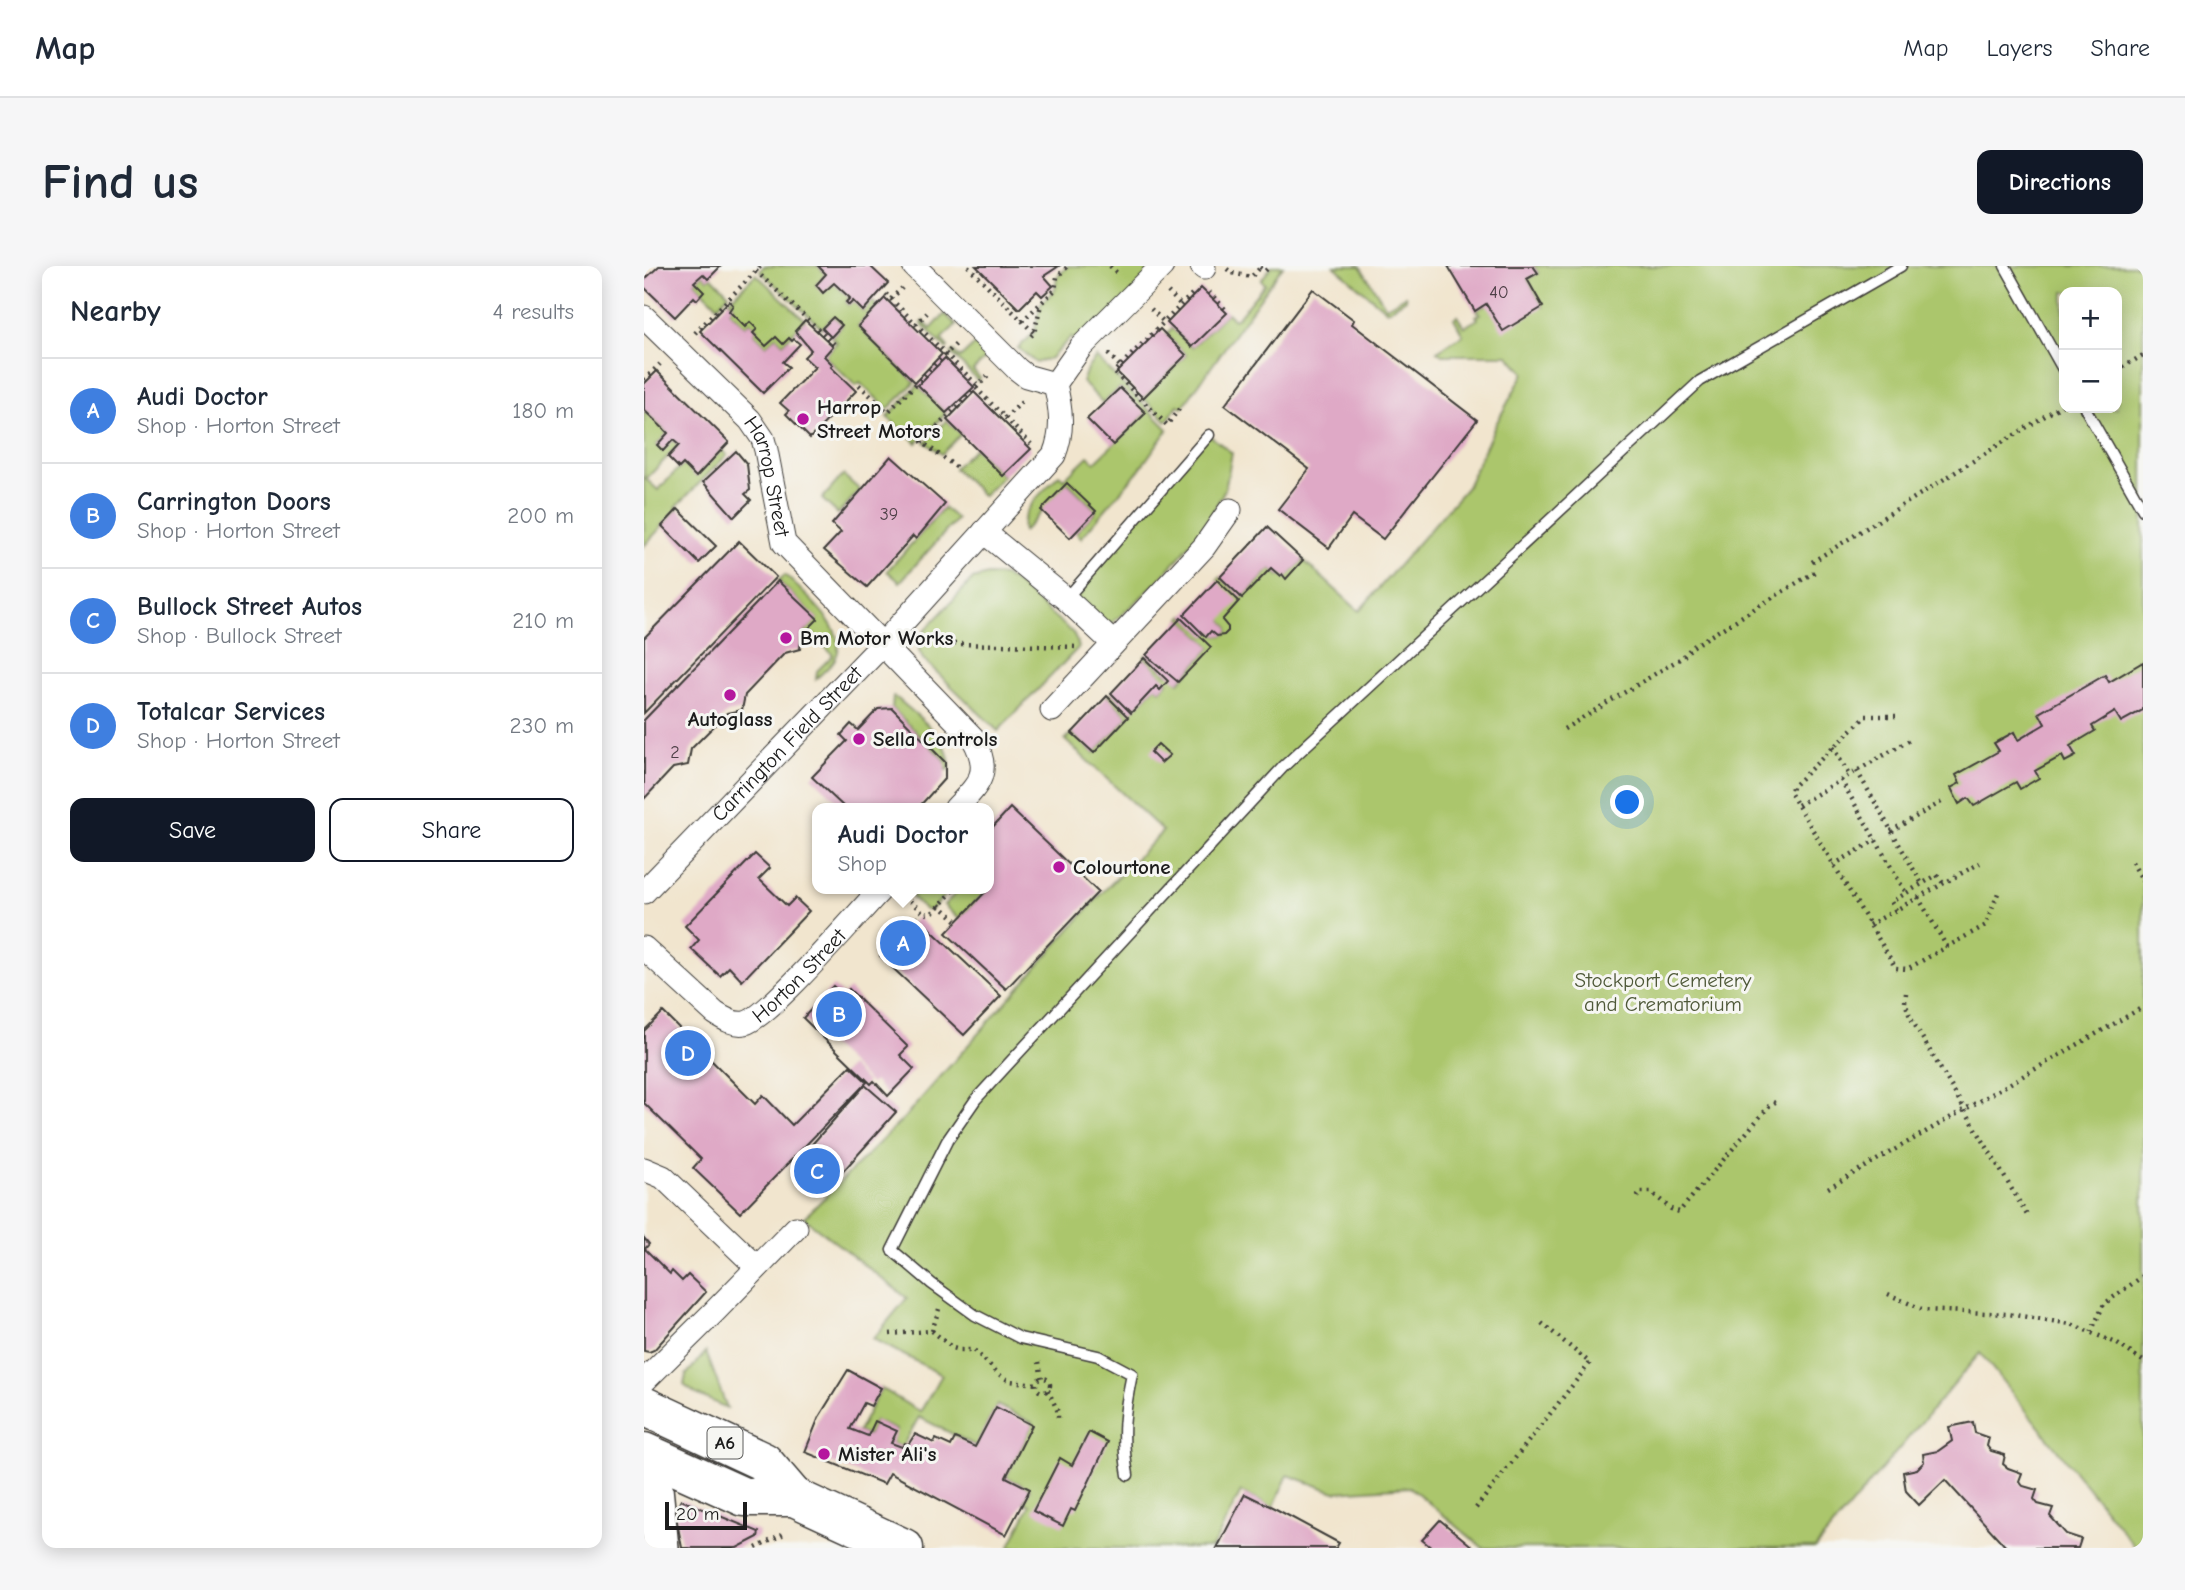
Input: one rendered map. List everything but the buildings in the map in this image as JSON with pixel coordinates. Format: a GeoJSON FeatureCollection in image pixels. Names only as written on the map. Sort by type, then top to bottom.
{"type":"FeatureCollection","features":[{"type":"Feature","properties":{"kind":"highway","name":"A6"},"geometry":{"type":"LineString","coordinates":[[644,1406],[764,1462],[794,1497],[904,1548]]}},
{"type":"Feature","properties":{"kind":"highway","name":"A6"},"geometry":{"type":"LineString","coordinates":[[645,1453],[744,1497],[794,1497]]}},
{"type":"Feature","properties":{"kind":"main road"},"geometry":{"type":"LineString","coordinates":[[645,1453],[655,1488],[661,1548]]}},
{"type":"Feature","properties":{"kind":"street"},"geometry":{"type":"LineString","coordinates":[[914,266],[1017,369],[1026,376],[1055,384],[1081,347],[1162,266]]}},
{"type":"Feature","properties":{"kind":"street","name":"Harrop Street"},"geometry":{"type":"LineString","coordinates":[[644,317],[755,426],[766,450],[784,543],[883,644]]}},
{"type":"Feature","properties":{"kind":"street","name":"Carrington Field Street"},"geometry":{"type":"LineString","coordinates":[[644,891],[883,644],[1054,455],[1059,443],[1061,421],[1055,384]]}},
{"type":"Feature","properties":{"kind":"street"},"geometry":{"type":"LineString","coordinates":[[1052,710],[1204,547],[1230,510]]}},
{"type":"Feature","properties":{"kind":"street"},"geometry":{"type":"LineString","coordinates":[[984,532],[1066,599],[1113,643]]}},
{"type":"Feature","properties":{"kind":"street"},"geometry":{"type":"LineString","coordinates":[[883,644],[973,738],[981,752],[984,766],[979,783],[961,803]]}},
{"type":"Feature","properties":{"kind":"street","name":"Horton Street"},"geometry":{"type":"LineString","coordinates":[[644,948],[715,1013],[727,1021],[747,1023],[771,1007],[876,894]]}},
{"type":"Feature","properties":{"kind":"street"},"geometry":{"type":"LineString","coordinates":[[644,1169],[663,1177],[757,1267]]}},
{"type":"Feature","properties":{"kind":"street"},"geometry":{"type":"LineString","coordinates":[[644,1381],[796,1228]]}},
{"type":"Feature","properties":{"kind":"lane"},"geometry":{"type":"LineString","coordinates":[[1128,1475],[1123,1447],[1132,1374],[1098,1356],[1020,1338],[975,1315],[932,1284],[892,1250],[947,1141],[976,1099],[1284,766],[1700,381],[1901,266]]}},
{"type":"Feature","properties":{"kind":"lane"},"geometry":{"type":"LineString","coordinates":[[2005,266],[2059,363]]}},
{"type":"Feature","properties":{"kind":"lane"},"geometry":{"type":"LineString","coordinates":[[2088,413],[2143,510]]}},
{"type":"Feature","properties":{"kind":"lane"},"geometry":{"type":"LineString","coordinates":[[1066,599],[1209,435]]}},
{"type":"Feature","properties":{"kind":"path"},"geometry":{"type":"LineString","coordinates":[[690,338],[761,266]]}},
{"type":"Feature","properties":{"kind":"path"},"geometry":{"type":"LineString","coordinates":[[968,266],[1022,321],[1032,335],[1041,303]]}},
{"type":"Feature","properties":{"kind":"path"},"geometry":{"type":"LineString","coordinates":[[1022,321],[1055,290],[1057,277],[1068,266]]}},
{"type":"Feature","properties":{"kind":"path"},"geometry":{"type":"LineString","coordinates":[[1179,409],[1167,425],[1114,372],[1207,275],[1231,273],[1251,276],[1260,266],[1265,271],[1270,266]]}},
{"type":"Feature","properties":{"kind":"path"},"geometry":{"type":"LineString","coordinates":[[756,271],[834,344]]}},
{"type":"Feature","properties":{"kind":"path"},"geometry":{"type":"LineString","coordinates":[[1207,275],[1227,310]]}},
{"type":"Feature","properties":{"kind":"path"},"geometry":{"type":"LineString","coordinates":[[886,295],[1037,450]]}},
{"type":"Feature","properties":{"kind":"path"},"geometry":{"type":"LineString","coordinates":[[859,385],[888,412],[945,354]]}},
{"type":"Feature","properties":{"kind":"path"},"geometry":{"type":"LineString","coordinates":[[2122,368],[2143,355]]}},
{"type":"Feature","properties":{"kind":"path"},"geometry":{"type":"LineString","coordinates":[[644,380],[663,360]]}},
{"type":"Feature","properties":{"kind":"path"},"geometry":{"type":"LineString","coordinates":[[956,467],[922,442],[995,370]]}},
{"type":"Feature","properties":{"kind":"path"},"geometry":{"type":"LineString","coordinates":[[1005,418],[1030,394]]}},
{"type":"Feature","properties":{"kind":"path"},"geometry":{"type":"LineString","coordinates":[[1812,562],[2059,407]]}},
{"type":"Feature","properties":{"kind":"path"},"geometry":{"type":"LineString","coordinates":[[1564,729],[1683,657],[1692,647],[1818,570]]}},
{"type":"Feature","properties":{"kind":"path"},"geometry":{"type":"LineString","coordinates":[[919,643],[1079,647]]}},
{"type":"Feature","properties":{"kind":"path"},"geometry":{"type":"LineString","coordinates":[[1896,716],[1866,716],[1791,788],[1791,794],[1896,968],[1907,970],[1986,925],[1998,893]]}},
{"type":"Feature","properties":{"kind":"path"},"geometry":{"type":"LineString","coordinates":[[1798,805],[1910,740]]}},
{"type":"Feature","properties":{"kind":"path"},"geometry":{"type":"LineString","coordinates":[[1833,747],[1849,775]]}},
{"type":"Feature","properties":{"kind":"path"},"geometry":{"type":"LineString","coordinates":[[1857,771],[1922,884]]}},
{"type":"Feature","properties":{"kind":"path"},"geometry":{"type":"LineString","coordinates":[[1842,780],[1906,893]]}},
{"type":"Feature","properties":{"kind":"path"},"geometry":{"type":"LineString","coordinates":[[1891,831],[1945,800]]}},
{"type":"Feature","properties":{"kind":"path"},"geometry":{"type":"LineString","coordinates":[[1833,865],[1876,840]]}},
{"type":"Feature","properties":{"kind":"path"},"geometry":{"type":"LineString","coordinates":[[2132,862],[2143,881]]}},
{"type":"Feature","properties":{"kind":"path"},"geometry":{"type":"LineString","coordinates":[[1869,925],[1980,863]]}},
{"type":"Feature","properties":{"kind":"path"},"geometry":{"type":"LineString","coordinates":[[1896,910],[1891,902],[1937,875],[1943,883]]}},
{"type":"Feature","properties":{"kind":"path"},"geometry":{"type":"LineString","coordinates":[[905,896],[924,914],[932,913],[951,894]]}},
{"type":"Feature","properties":{"kind":"path"},"geometry":{"type":"LineString","coordinates":[[1918,897],[1947,947]]}},
{"type":"Feature","properties":{"kind":"path"},"geometry":{"type":"LineString","coordinates":[[939,905],[957,921]]}},
{"type":"Feature","properties":{"kind":"path"},"geometry":{"type":"LineString","coordinates":[[1906,993],[1905,1002],[1910,1017],[2027,1215]]}},
{"type":"Feature","properties":{"kind":"path"},"geometry":{"type":"LineString","coordinates":[[1828,1188],[2143,1007]]}},
{"type":"Feature","properties":{"kind":"path"},"geometry":{"type":"LineString","coordinates":[[1637,1196],[1641,1192],[1651,1192],[1671,1209],[1679,1212],[1770,1105],[1779,1100]]}},
{"type":"Feature","properties":{"kind":"path"},"geometry":{"type":"LineString","coordinates":[[2091,1332],[2104,1304],[2143,1276]]}},
{"type":"Feature","properties":{"kind":"path"},"geometry":{"type":"LineString","coordinates":[[1888,1294],[1924,1310],[2008,1314],[2071,1324],[2116,1343],[2143,1361]]}},
{"type":"Feature","properties":{"kind":"path"},"geometry":{"type":"LineString","coordinates":[[1476,1508],[1590,1363],[1538,1320]]}},
{"type":"Feature","properties":{"kind":"path"},"geometry":{"type":"LineString","coordinates":[[890,1334],[932,1331],[953,1348],[974,1350],[1000,1376],[1010,1381],[1036,1384]]}},
{"type":"Feature","properties":{"kind":"path"},"geometry":{"type":"LineString","coordinates":[[1036,1384],[1041,1379],[1050,1384],[1048,1390],[1058,1412],[1058,1421]]}},
{"type":"Feature","properties":{"kind":"path"},"geometry":{"type":"LineString","coordinates":[[1036,1384],[1040,1392],[1048,1390]]}},
{"type":"Feature","properties":{"kind":"path"},"geometry":{"type":"LineString","coordinates":[[756,1548],[784,1534]]}},
{"type":"Feature","properties":{"kind":"green space"},"geometry":{"type":"Polygon","coordinates":[[[764,266],[818,266],[826,274],[816,285],[823,292],[834,283],[850,298],[846,302],[848,305],[853,301],[863,311],[872,301],[877,306],[858,326],[915,382],[888,409],[860,383],[856,386],[824,356],[837,342],[831,337],[842,325],[833,317],[822,328],[760,271],[764,266]]]}},
{"type":"Feature","properties":{"kind":"green space"},"geometry":{"type":"Polygon","coordinates":[[[1068,266],[1162,266],[1081,347],[1071,337],[1051,358],[1036,363],[1018,348],[1034,333],[1041,303],[1055,290],[1057,277],[1068,266]]]}},
{"type":"Feature","properties":{"kind":"green space"},"geometry":{"type":"Polygon","coordinates":[[[1272,266],[1283,266],[1182,408],[1178,405],[1167,421],[1143,398],[1186,355],[1166,335],[1172,328],[1192,347],[1227,313],[1233,319],[1238,317],[1265,284],[1261,280],[1272,266]]]}},
{"type":"Feature","properties":{"kind":"green space"},"geometry":{"type":"Polygon","coordinates":[[[1334,266],[1360,266],[1386,307],[1405,296],[1406,299],[1387,311],[1334,266]]]}},
{"type":"Feature","properties":{"kind":"green space","name":"Stockport Cemetery and Crematorium"},"geometry":{"type":"Polygon","coordinates":[[[1533,266],[2143,266],[2143,1548],[2136,1548],[1980,1353],[1815,1548],[1483,1548],[1410,1487],[1335,1492],[1288,1475],[1273,1508],[1241,1492],[1212,1548],[1009,1548],[1030,1505],[1024,1502],[1030,1489],[1006,1477],[1033,1423],[997,1405],[976,1446],[919,1417],[902,1447],[891,1443],[896,1430],[875,1421],[868,1436],[858,1432],[881,1388],[920,1412],[942,1375],[873,1339],[907,1298],[804,1218],[905,1117],[1101,894],[1163,831],[1065,740],[1072,733],[1094,753],[1128,717],[1107,696],[1111,693],[1131,712],[1156,686],[1160,690],[1168,682],[1144,658],[1146,655],[1179,682],[1211,647],[1181,618],[1184,615],[1206,636],[1211,631],[1217,636],[1228,632],[1228,627],[1222,620],[1217,580],[1220,577],[1243,597],[1271,568],[1279,576],[1282,574],[1286,578],[1303,560],[1359,611],[1467,487],[1496,424],[1524,373],[1508,355],[1442,355],[1437,351],[1463,335],[1454,318],[1457,316],[1464,327],[1478,319],[1476,316],[1480,314],[1477,310],[1486,304],[1543,307],[1527,279],[1538,273],[1533,266]]]}},
{"type":"Feature","properties":{"kind":"green space"},"geometry":{"type":"Polygon","coordinates":[[[703,274],[708,279],[711,276],[729,294],[718,306],[694,282],[703,274]]]}},
{"type":"Feature","properties":{"kind":"green space"},"geometry":{"type":"Polygon","coordinates":[[[756,274],[805,320],[783,344],[776,337],[766,346],[753,333],[757,329],[750,322],[745,327],[729,311],[733,305],[729,301],[756,274]]]}},
{"type":"Feature","properties":{"kind":"green space"},"geometry":{"type":"Polygon","coordinates":[[[945,314],[956,325],[941,339],[948,347],[946,349],[921,323],[923,321],[931,329],[945,314]]]}},
{"type":"Feature","properties":{"kind":"green space"},"geometry":{"type":"Polygon","coordinates":[[[975,344],[987,357],[973,370],[980,378],[978,381],[951,353],[953,351],[960,358],[975,344]]]}},
{"type":"Feature","properties":{"kind":"green space"},"geometry":{"type":"Polygon","coordinates":[[[1096,357],[1168,429],[1139,470],[1081,538],[1076,532],[1096,511],[1068,483],[1023,532],[1029,508],[1059,475],[1064,479],[1088,456],[1095,462],[1145,414],[1120,388],[1103,403],[1082,382],[1096,357]]]}},
{"type":"Feature","properties":{"kind":"green space"},"geometry":{"type":"Polygon","coordinates":[[[918,385],[946,413],[917,443],[887,417],[918,385]]]}},
{"type":"Feature","properties":{"kind":"green space"},"geometry":{"type":"Polygon","coordinates":[[[644,410],[668,433],[657,445],[663,450],[673,440],[679,445],[646,479],[658,490],[683,464],[696,476],[722,450],[727,455],[676,507],[678,509],[644,546],[644,410]]]}},
{"type":"Feature","properties":{"kind":"green space"},"geometry":{"type":"Polygon","coordinates":[[[947,420],[961,434],[942,454],[925,442],[947,420]]]}},
{"type":"Feature","properties":{"kind":"green space"},"geometry":{"type":"Polygon","coordinates":[[[1209,435],[1232,453],[1222,495],[1198,534],[1169,570],[1101,632],[1066,599],[1209,435]]]}},
{"type":"Feature","properties":{"kind":"green space"},"geometry":{"type":"Polygon","coordinates":[[[975,448],[1003,476],[983,496],[954,468],[975,448]]]}},
{"type":"Feature","properties":{"kind":"green space"},"geometry":{"type":"Polygon","coordinates":[[[843,475],[860,490],[838,514],[822,499],[843,475]]]}},
{"type":"Feature","properties":{"kind":"green space"},"geometry":{"type":"Polygon","coordinates":[[[944,508],[957,519],[900,582],[887,571],[944,508]]]}},
{"type":"Feature","properties":{"kind":"green space"},"geometry":{"type":"Polygon","coordinates":[[[785,575],[823,613],[837,636],[835,659],[816,679],[817,671],[833,655],[814,635],[800,649],[802,635],[817,619],[778,581],[785,575]]]}},
{"type":"Feature","properties":{"kind":"green space"},"geometry":{"type":"Polygon","coordinates":[[[988,575],[1004,576],[1016,583],[1073,633],[1079,647],[998,731],[923,659],[919,651],[924,631],[973,579],[988,575]]]}},
{"type":"Feature","properties":{"kind":"green space"},"geometry":{"type":"Polygon","coordinates":[[[893,697],[939,738],[949,758],[950,769],[945,770],[945,761],[892,708],[893,697]]]}},
{"type":"Feature","properties":{"kind":"green space"},"geometry":{"type":"Polygon","coordinates":[[[915,894],[946,894],[931,910],[925,910],[912,897],[915,894]]]}},
{"type":"Feature","properties":{"kind":"green space"},"geometry":{"type":"Polygon","coordinates":[[[955,894],[984,894],[959,919],[944,905],[955,894]]]}},
{"type":"Feature","properties":{"kind":"green space"},"geometry":{"type":"Polygon","coordinates":[[[706,1352],[727,1408],[696,1394],[684,1385],[686,1375],[706,1352]]]}},
{"type":"Feature","properties":{"kind":"place","name":"Harrop Street Motors"},"geometry":{"type":"Point","coordinates":[803,419]}},
{"type":"Feature","properties":{"kind":"place","name":"Bm Motor Works"},"geometry":{"type":"Point","coordinates":[786,638]}},
{"type":"Feature","properties":{"kind":"place","name":"Autoglass"},"geometry":{"type":"Point","coordinates":[730,695]}},
{"type":"Feature","properties":{"kind":"place","name":"Sella Controls"},"geometry":{"type":"Point","coordinates":[859,739]}},
{"type":"Feature","properties":{"kind":"place","name":"Colourtone"},"geometry":{"type":"Point","coordinates":[1059,867]}},
{"type":"Feature","properties":{"kind":"place","name":"Audi Doctor"},"geometry":{"type":"Point","coordinates":[903,943]}},
{"type":"Feature","properties":{"kind":"place","name":"Carrington Doors"},"geometry":{"type":"Point","coordinates":[839,1014]}},
{"type":"Feature","properties":{"kind":"place","name":"Totalcar Services"},"geometry":{"type":"Point","coordinates":[688,1053]}},
{"type":"Feature","properties":{"kind":"place","name":"Bullock Street Autos"},"geometry":{"type":"Point","coordinates":[817,1171]}},
{"type":"Feature","properties":{"kind":"place","name":"Mister Ali's"},"geometry":{"type":"Point","coordinates":[824,1454]}}]}
